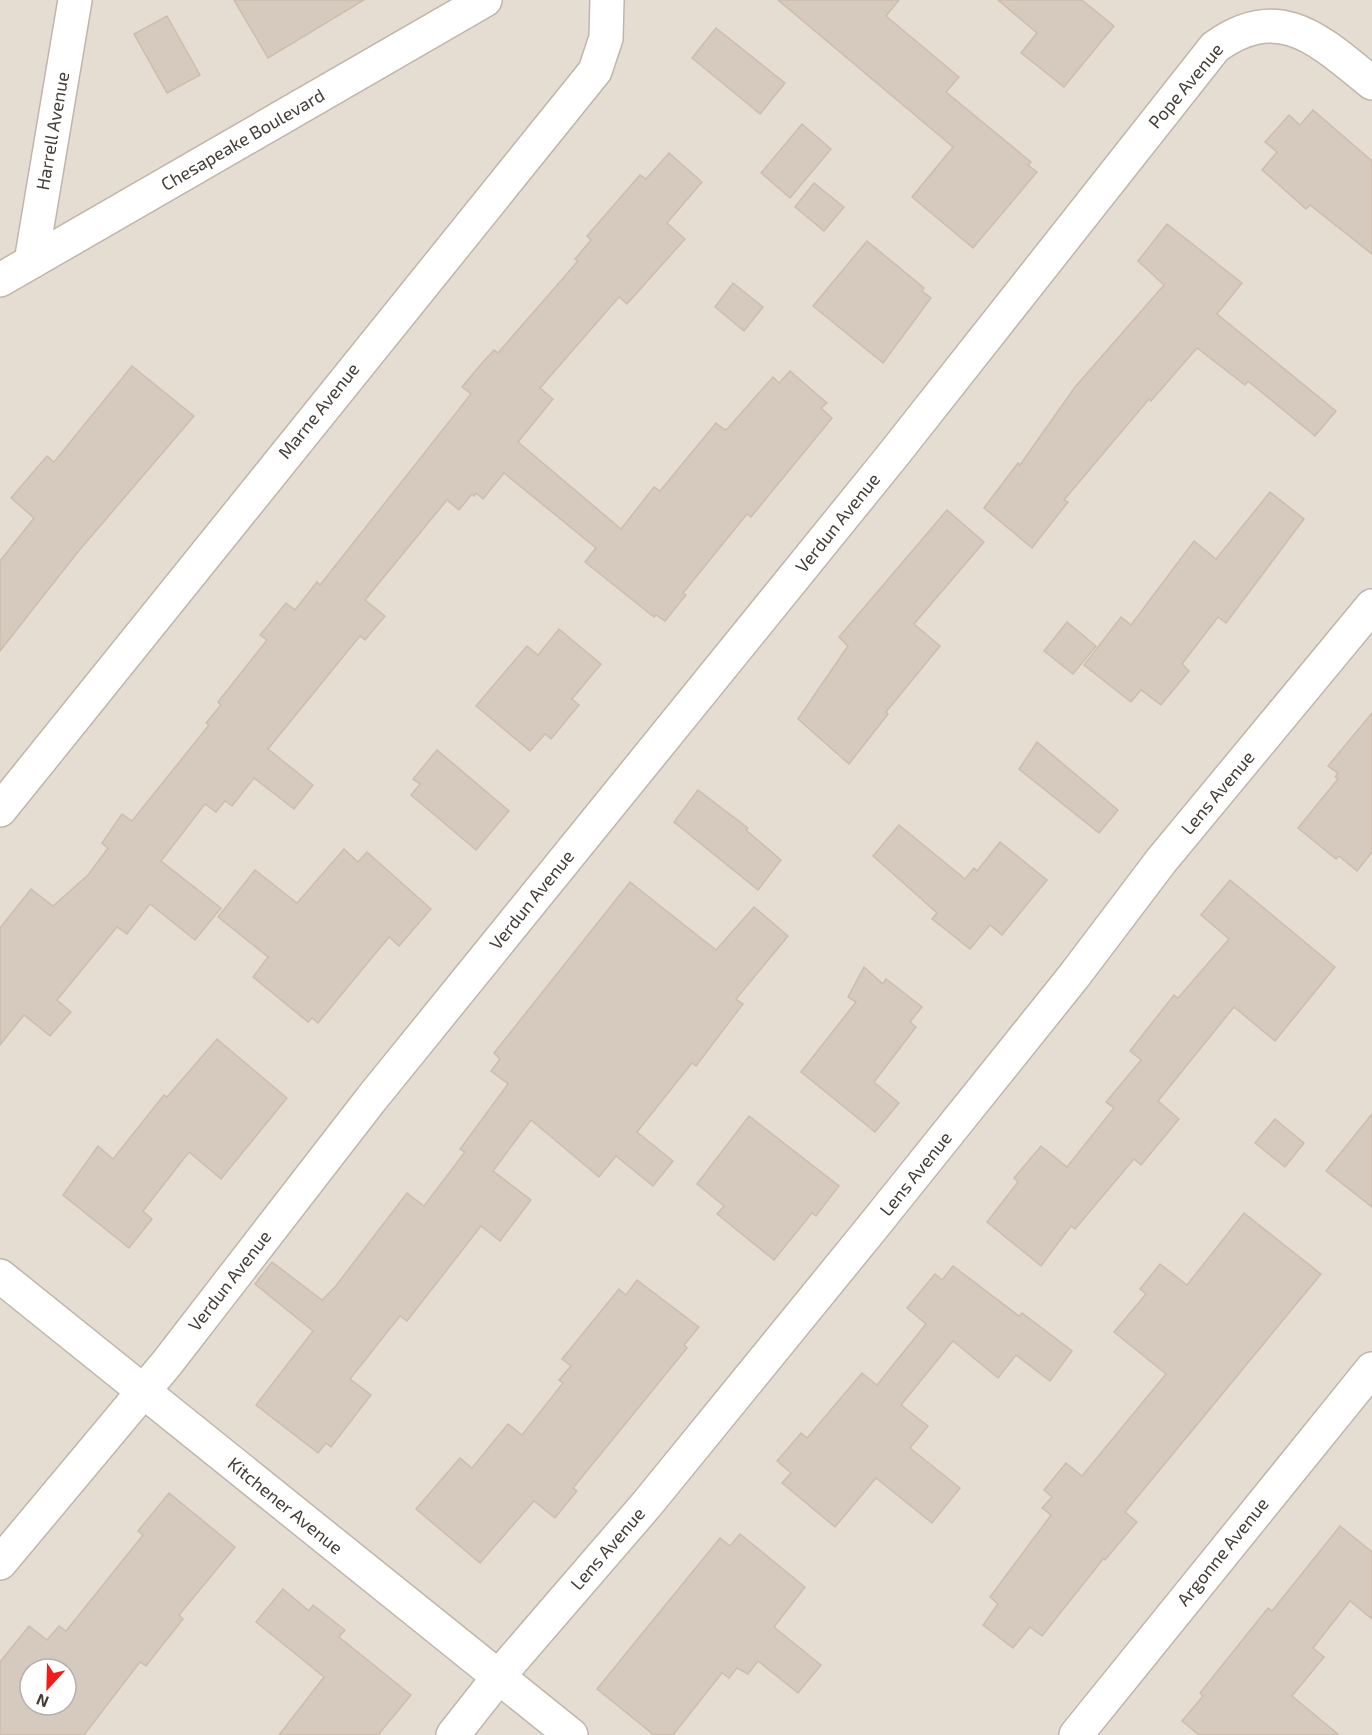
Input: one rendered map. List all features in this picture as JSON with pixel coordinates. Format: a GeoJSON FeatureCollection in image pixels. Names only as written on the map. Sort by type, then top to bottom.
{"type":"FeatureCollection","features":[{"type":"Feature","properties":{"kind":"street","name":"Harrell Avenue"},"geometry":{"type":"LineString","coordinates":[[31,262],[75,0]]}},
{"type":"Feature","properties":{"kind":"street","name":"Chesapeake Boulevard"},"geometry":{"type":"LineString","coordinates":[[0,280],[485,0]]}},
{"type":"Feature","properties":{"kind":"street","name":"Marne Avenue"},"geometry":{"type":"LineString","coordinates":[[0,810],[595,71],[606,38],[607,0]]}},
{"type":"Feature","properties":{"kind":"street","name":"Pope Avenue"},"geometry":{"type":"LineString","coordinates":[[1064,238],[1215,47],[1231,33],[1256,23],[1284,23],[1310,33],[1372,83]]}},
{"type":"Feature","properties":{"kind":"street","name":"Verdun Avenue"},"geometry":{"type":"LineString","coordinates":[[0,1563],[143,1392],[372,1098],[893,455],[1064,238]]}},
{"type":"Feature","properties":{"kind":"street","name":"Lens Avenue"},"geometry":{"type":"LineString","coordinates":[[453,1735],[499,1677],[647,1504],[871,1229],[1074,976],[1161,861],[1372,606]]}},
{"type":"Feature","properties":{"kind":"street","name":"Kitchener Avenue"},"geometry":{"type":"LineString","coordinates":[[0,1276],[571,1735]]}},
{"type":"Feature","properties":{"kind":"street","name":"Argonne Avenue"},"geometry":{"type":"LineString","coordinates":[[1076,1735],[1372,1369]]}},
{"type":"Feature","properties":{"kind":"shaded area"},"geometry":{"type":"Polygon","coordinates":[[[0,0],[1372,0],[1372,1735],[0,1735],[0,0]]]}},
{"type":"Feature","properties":{"kind":"building"},"geometry":{"type":"Polygon","coordinates":[[[234,0],[364,0],[268,58],[234,0]]]}},
{"type":"Feature","properties":{"kind":"building"},"geometry":{"type":"Polygon","coordinates":[[[778,0],[899,0],[886,16],[959,77],[946,92],[1031,162],[1028,165],[1037,172],[973,248],[912,197],[953,147],[778,0]]]}},
{"type":"Feature","properties":{"kind":"building"},"geometry":{"type":"Polygon","coordinates":[[[998,0],[1082,0],[1114,26],[1064,87],[1021,53],[1037,33],[998,0]]]}},
{"type":"Feature","properties":{"kind":"building"},"geometry":{"type":"Polygon","coordinates":[[[167,16],[200,75],[167,93],[134,34],[167,16]]]}},
{"type":"Feature","properties":{"kind":"building"},"geometry":{"type":"Polygon","coordinates":[[[716,28],[785,83],[760,114],[692,58],[716,28]]]}},
{"type":"Feature","properties":{"kind":"building"},"geometry":{"type":"Polygon","coordinates":[[[1313,110],[1372,161],[1372,254],[1310,205],[1306,209],[1262,170],[1277,152],[1265,142],[1289,115],[1300,125],[1313,110]]]}},
{"type":"Feature","properties":{"kind":"building"},"geometry":{"type":"Polygon","coordinates":[[[802,124],[831,149],[790,198],[761,173],[802,124]]]}},
{"type":"Feature","properties":{"kind":"building"},"geometry":{"type":"Polygon","coordinates":[[[669,153],[702,182],[667,223],[685,239],[627,304],[619,297],[540,388],[553,399],[518,442],[621,529],[654,487],[660,491],[716,423],[725,430],[728,428],[773,377],[779,383],[790,371],[827,403],[821,408],[832,418],[751,517],[747,514],[683,593],[686,595],[665,621],[656,615],[654,617],[585,562],[596,548],[504,473],[483,499],[476,493],[474,496],[472,494],[459,510],[447,500],[365,600],[385,616],[365,640],[360,636],[268,749],[313,785],[294,809],[254,778],[232,806],[225,801],[216,812],[205,804],[161,861],[221,908],[195,940],[150,904],[127,934],[117,927],[57,1000],[71,1012],[50,1036],[24,1015],[0,1045],[0,928],[31,889],[53,906],[88,875],[108,848],[102,843],[122,814],[132,821],[209,725],[206,723],[221,705],[218,702],[267,640],[260,635],[286,603],[295,610],[317,582],[320,585],[471,394],[462,387],[494,350],[498,353],[578,261],[575,259],[591,240],[587,236],[640,175],[646,179],[669,153]]]}},
{"type":"Feature","properties":{"kind":"building"},"geometry":{"type":"Polygon","coordinates":[[[814,183],[844,207],[824,231],[795,207],[814,183]]]}},
{"type":"Feature","properties":{"kind":"building"},"geometry":{"type":"Polygon","coordinates":[[[1167,224],[1242,283],[1217,314],[1336,411],[1315,436],[1248,381],[1245,385],[1197,348],[1151,401],[1149,399],[1064,500],[1068,502],[1032,548],[984,508],[1018,463],[1020,465],[1075,387],[1164,285],[1138,261],[1167,224]]]}},
{"type":"Feature","properties":{"kind":"building"},"geometry":{"type":"Polygon","coordinates":[[[867,241],[924,288],[922,291],[931,298],[883,363],[813,306],[867,241]]]}},
{"type":"Feature","properties":{"kind":"building"},"geometry":{"type":"Polygon","coordinates":[[[733,283],[763,307],[744,331],[715,307],[733,283]]]}},
{"type":"Feature","properties":{"kind":"building"},"geometry":{"type":"Polygon","coordinates":[[[132,366],[194,416],[77,553],[0,651],[0,561],[34,518],[11,498],[47,456],[54,462],[132,366]]]}},
{"type":"Feature","properties":{"kind":"building"},"geometry":{"type":"Polygon","coordinates":[[[1270,492],[1304,519],[1226,623],[1218,617],[1182,664],[1189,671],[1161,705],[1141,690],[1131,702],[1084,665],[1121,617],[1131,625],[1194,541],[1216,559],[1270,492]]]}},
{"type":"Feature","properties":{"kind":"building"},"geometry":{"type":"Polygon","coordinates":[[[947,510],[984,542],[914,624],[940,646],[886,712],[888,714],[849,764],[798,719],[848,646],[839,637],[947,510]]]}},
{"type":"Feature","properties":{"kind":"building"},"geometry":{"type":"Polygon","coordinates":[[[1067,622],[1096,646],[1073,674],[1044,651],[1067,622]]]}},
{"type":"Feature","properties":{"kind":"building"},"geometry":{"type":"Polygon","coordinates":[[[559,629],[601,664],[572,699],[579,705],[551,739],[545,734],[530,751],[476,706],[527,646],[538,655],[559,629]]]}},
{"type":"Feature","properties":{"kind":"building"},"geometry":{"type":"Polygon","coordinates":[[[1372,713],[1372,852],[1357,871],[1339,856],[1336,859],[1298,828],[1338,779],[1335,777],[1338,773],[1328,766],[1372,713]]]}},
{"type":"Feature","properties":{"kind":"building"},"geometry":{"type":"Polygon","coordinates":[[[1037,742],[1118,810],[1099,833],[1019,769],[1037,742]]]}},
{"type":"Feature","properties":{"kind":"building"},"geometry":{"type":"Polygon","coordinates":[[[437,750],[509,811],[476,850],[411,795],[420,784],[413,779],[437,750]]]}},
{"type":"Feature","properties":{"kind":"building"},"geometry":{"type":"Polygon","coordinates":[[[698,790],[748,828],[746,830],[781,860],[758,890],[674,822],[698,790]]]}},
{"type":"Feature","properties":{"kind":"building"},"geometry":{"type":"Polygon","coordinates":[[[899,825],[965,879],[974,868],[977,871],[1000,842],[1047,880],[1002,935],[990,925],[970,949],[932,919],[937,913],[873,856],[899,825]]]}},
{"type":"Feature","properties":{"kind":"building"},"geometry":{"type":"Polygon","coordinates":[[[344,849],[358,862],[367,852],[431,909],[399,946],[389,937],[318,1023],[312,1018],[308,1022],[253,977],[268,957],[218,917],[255,870],[297,903],[344,849]]]}},
{"type":"Feature","properties":{"kind":"building"},"geometry":{"type":"Polygon","coordinates":[[[1230,880],[1335,967],[1275,1041],[1234,1007],[1158,1101],[1179,1119],[1141,1165],[1134,1159],[1075,1229],[1071,1226],[1041,1266],[987,1222],[1018,1182],[1014,1178],[1041,1146],[1067,1167],[1114,1108],[1106,1102],[1141,1060],[1130,1051],[1174,995],[1178,998],[1229,939],[1201,915],[1230,880]]]}},
{"type":"Feature","properties":{"kind":"building"},"geometry":{"type":"Polygon","coordinates":[[[630,882],[716,950],[754,907],[788,936],[736,999],[743,1004],[696,1066],[692,1063],[637,1132],[673,1161],[653,1186],[616,1156],[599,1177],[531,1120],[493,1171],[531,1200],[500,1241],[481,1226],[407,1321],[400,1316],[350,1379],[371,1395],[331,1447],[326,1443],[318,1453],[256,1405],[313,1331],[255,1284],[272,1262],[322,1300],[335,1287],[407,1193],[424,1206],[465,1152],[460,1149],[508,1084],[491,1071],[500,1059],[494,1053],[630,882]]]}},
{"type":"Feature","properties":{"kind":"building"},"geometry":{"type":"Polygon","coordinates":[[[864,967],[883,984],[886,979],[922,1007],[910,1022],[916,1027],[874,1082],[899,1103],[875,1132],[801,1072],[856,1002],[848,997],[864,967]]]}},
{"type":"Feature","properties":{"kind":"building"},"geometry":{"type":"Polygon","coordinates":[[[217,1039],[287,1098],[221,1179],[189,1152],[143,1211],[152,1219],[129,1248],[63,1195],[98,1146],[113,1159],[164,1095],[167,1097],[217,1039]]]}},
{"type":"Feature","properties":{"kind":"building"},"geometry":{"type":"Polygon","coordinates":[[[1372,1114],[1372,1207],[1326,1171],[1372,1114]]]}},
{"type":"Feature","properties":{"kind":"building"},"geometry":{"type":"Polygon","coordinates":[[[749,1116],[839,1186],[816,1216],[812,1213],[774,1260],[717,1214],[724,1206],[697,1184],[749,1116]]]}},
{"type":"Feature","properties":{"kind":"building"},"geometry":{"type":"Polygon","coordinates":[[[1275,1119],[1304,1143],[1285,1167],[1255,1143],[1275,1119]]]}},
{"type":"Feature","properties":{"kind":"building"},"geometry":{"type":"Polygon","coordinates":[[[1244,1213],[1321,1274],[1125,1512],[1137,1522],[1105,1560],[1104,1558],[1042,1636],[1030,1627],[1013,1648],[983,1625],[998,1604],[990,1597],[1051,1515],[1042,1508],[1052,1497],[1044,1490],[1066,1463],[1082,1476],[1166,1374],[1114,1332],[1146,1294],[1140,1289],[1160,1264],[1187,1285],[1244,1213]]]}},
{"type":"Feature","properties":{"kind":"building"},"geometry":{"type":"Polygon","coordinates":[[[953,1266],[1019,1316],[1022,1313],[1072,1351],[1050,1381],[1016,1355],[998,1378],[953,1341],[901,1405],[928,1426],[910,1448],[960,1488],[932,1523],[876,1478],[835,1527],[782,1483],[791,1473],[777,1461],[801,1433],[807,1438],[862,1373],[877,1385],[926,1324],[907,1308],[935,1274],[942,1280],[953,1266]]]}},
{"type":"Feature","properties":{"kind":"building"},"geometry":{"type":"Polygon","coordinates":[[[637,1280],[699,1327],[684,1345],[687,1348],[573,1488],[577,1491],[555,1518],[534,1501],[480,1563],[416,1509],[460,1458],[472,1468],[508,1424],[522,1435],[563,1383],[559,1380],[571,1366],[562,1359],[619,1289],[626,1295],[637,1280]]]}},
{"type":"Feature","properties":{"kind":"building"},"geometry":{"type":"Polygon","coordinates":[[[169,1493],[235,1547],[179,1615],[183,1619],[146,1666],[140,1662],[84,1735],[0,1735],[0,1662],[29,1626],[47,1640],[59,1626],[66,1631],[143,1535],[138,1531],[169,1493]]]}},
{"type":"Feature","properties":{"kind":"building"},"geometry":{"type":"Polygon","coordinates":[[[1340,1526],[1372,1552],[1372,1619],[1350,1601],[1313,1648],[1324,1657],[1292,1696],[1339,1735],[1199,1735],[1182,1721],[1203,1696],[1200,1693],[1268,1608],[1272,1611],[1340,1526]]]}},
{"type":"Feature","properties":{"kind":"building"},"geometry":{"type":"Polygon","coordinates":[[[740,1534],[805,1587],[774,1627],[821,1665],[798,1693],[758,1661],[748,1674],[737,1668],[729,1678],[722,1673],[673,1735],[654,1735],[597,1689],[720,1538],[730,1546],[740,1534]]]}},
{"type":"Feature","properties":{"kind":"building"},"geometry":{"type":"Polygon","coordinates":[[[283,1589],[309,1611],[313,1605],[345,1630],[339,1637],[411,1695],[378,1735],[279,1735],[324,1677],[256,1622],[283,1589]]]}}]}
